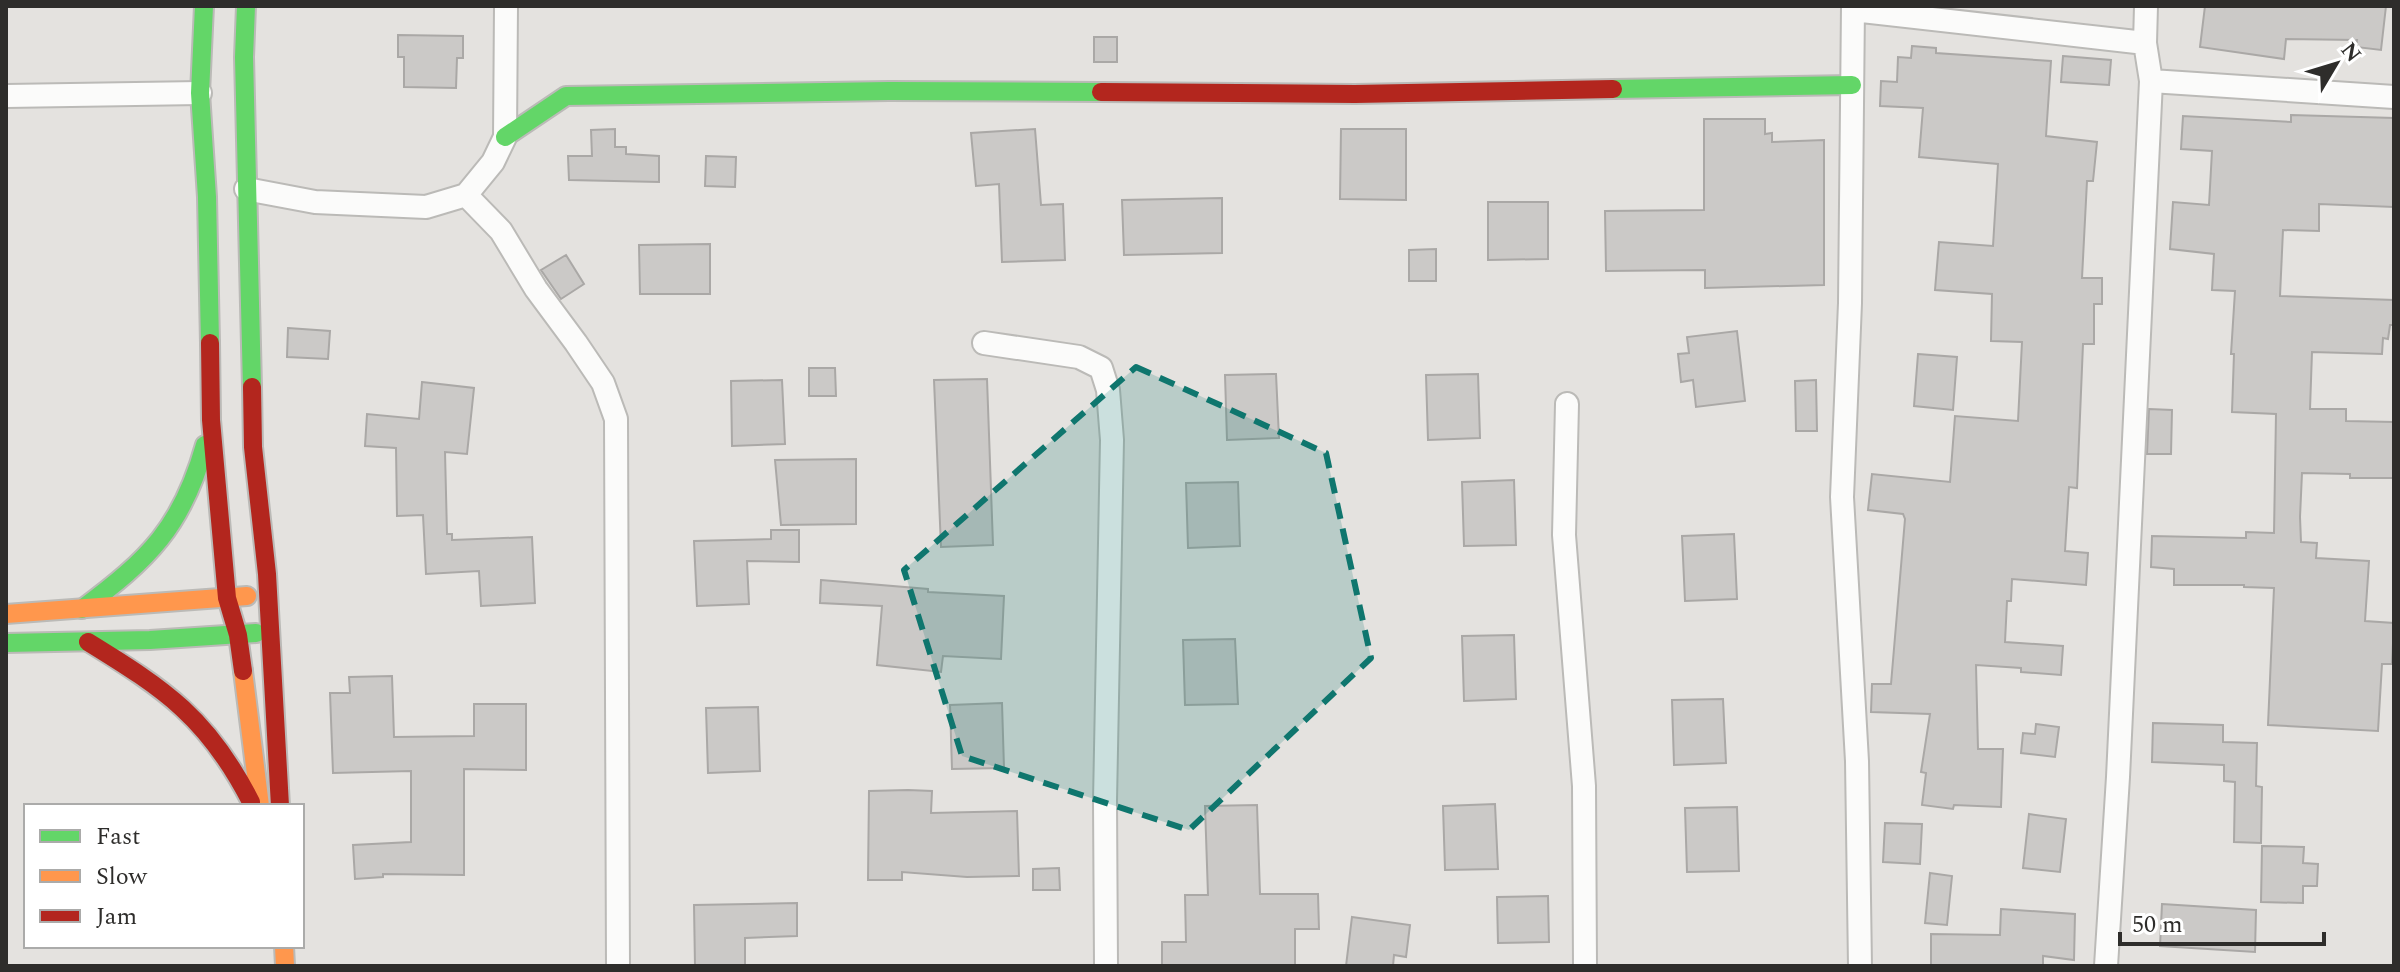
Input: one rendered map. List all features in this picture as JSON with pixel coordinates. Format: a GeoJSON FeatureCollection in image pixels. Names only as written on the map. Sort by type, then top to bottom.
{"type":"FeatureCollection","features":[{"type":"Feature","properties":{"kind":"street"},"geometry":{"type":"LineString","coordinates":[[204,6],[200,93],[207,197],[211,420],[227,598],[238,635],[260,804]]}},
{"type":"Feature","properties":{"kind":"street"},"geometry":{"type":"LineString","coordinates":[[246,6],[246,189],[253,447],[268,594],[280,804]]}},
{"type":"Feature","properties":{"kind":"street"},"geometry":{"type":"LineString","coordinates":[[246,189],[315,202],[426,207],[466,195],[493,162],[505,137],[506,6]]}},
{"type":"Feature","properties":{"kind":"street"},"geometry":{"type":"LineString","coordinates":[[2106,966],[2151,81],[2145,43],[2146,6]]}},
{"type":"Feature","properties":{"kind":"street"},"geometry":{"type":"LineString","coordinates":[[1860,966],[1857,761],[1842,497],[1850,303],[1853,8],[2145,43]]}},
{"type":"Feature","properties":{"kind":"street"},"geometry":{"type":"LineString","coordinates":[[2151,81],[2394,97]]}},
{"type":"Feature","properties":{"kind":"street"},"geometry":{"type":"LineString","coordinates":[[505,137],[566,96],[889,91],[1355,94],[1852,85]]}},
{"type":"Feature","properties":{"kind":"street"},"geometry":{"type":"LineString","coordinates":[[6,96],[200,93]]}},
{"type":"Feature","properties":{"kind":"street"},"geometry":{"type":"LineString","coordinates":[[466,195],[501,231],[536,289],[603,383],[616,419],[618,966]]}},
{"type":"Feature","properties":{"kind":"street"},"geometry":{"type":"LineString","coordinates":[[984,343],[1079,357],[1101,368],[1108,390],[1112,440],[1105,801],[1106,966]]}},
{"type":"Feature","properties":{"kind":"street"},"geometry":{"type":"LineString","coordinates":[[1567,404],[1564,535],[1584,786],[1585,966]]}},
{"type":"Feature","properties":{"kind":"street"},"geometry":{"type":"LineString","coordinates":[[80,610],[144,561],[175,522],[197,480],[211,420]]}},
{"type":"Feature","properties":{"kind":"street"},"geometry":{"type":"LineString","coordinates":[[6,614],[268,594]]}},
{"type":"Feature","properties":{"kind":"street"},"geometry":{"type":"LineString","coordinates":[[6,643],[88,642],[270,632]]}},
{"type":"Feature","properties":{"kind":"street"},"geometry":{"type":"LineString","coordinates":[[88,642],[165,690],[194,715],[233,767],[252,804]]}},
{"type":"Feature","properties":{"kind":"highlighted area"},"geometry":{"type":"Polygon","coordinates":[[[1136,367],[1326,453],[1371,658],[1189,830],[962,756],[904,570],[1136,367]]]}},
{"type":"Feature","properties":{"kind":"building"},"geometry":{"type":"Polygon","coordinates":[[[2205,6],[2386,6],[2381,50],[2356,47],[2357,40],[2286,39],[2284,59],[2200,47],[2205,6]]]}},
{"type":"Feature","properties":{"kind":"building"},"geometry":{"type":"Polygon","coordinates":[[[398,35],[463,36],[463,58],[457,58],[456,88],[404,87],[404,57],[398,57],[398,35]]]}},
{"type":"Feature","properties":{"kind":"building"},"geometry":{"type":"Polygon","coordinates":[[[1094,37],[1117,37],[1117,62],[1094,62],[1094,37]]]}},
{"type":"Feature","properties":{"kind":"building"},"geometry":{"type":"Polygon","coordinates":[[[1912,46],[1936,48],[1936,53],[2051,61],[2046,136],[2097,142],[2093,181],[2087,181],[2082,278],[2102,278],[2102,304],[2094,304],[2094,344],[2083,344],[2077,488],[2069,487],[2065,551],[2088,553],[2086,585],[2012,579],[2011,601],[2007,601],[2005,642],[2063,646],[2061,675],[1976,665],[1978,749],[2003,749],[2001,807],[1954,805],[1953,809],[1922,805],[1926,773],[1921,772],[1930,714],[1871,712],[1872,684],[1891,684],[1905,519],[1903,514],[1868,510],[1872,474],[1950,482],[1955,416],[2018,421],[2022,342],[1991,341],[1992,294],[1935,290],[1939,242],[1993,246],[1998,164],[1919,157],[1923,108],[1880,106],[1881,81],[1897,82],[1898,57],[1911,58],[1912,46]]]}},
{"type":"Feature","properties":{"kind":"building"},"geometry":{"type":"Polygon","coordinates":[[[2063,56],[2111,60],[2109,85],[2061,82],[2063,56]]]}},
{"type":"Feature","properties":{"kind":"building"},"geometry":{"type":"Polygon","coordinates":[[[2291,115],[2394,118],[2394,207],[2319,204],[2319,231],[2283,230],[2280,296],[2394,300],[2394,325],[2390,325],[2388,339],[2383,338],[2382,354],[2312,352],[2310,409],[2346,409],[2346,421],[2394,422],[2394,478],[2302,473],[2300,517],[2301,542],[2317,543],[2316,558],[2369,561],[2365,621],[2394,623],[2392,664],[2382,664],[2378,731],[2268,725],[2274,588],[2174,585],[2174,569],[2151,567],[2152,536],[2246,538],[2246,532],[2274,533],[2276,414],[2232,412],[2234,354],[2231,354],[2235,291],[2212,290],[2214,254],[2170,249],[2173,202],[2209,205],[2212,151],[2181,149],[2183,116],[2291,122],[2291,115]]]}},
{"type":"Feature","properties":{"kind":"building"},"geometry":{"type":"Polygon","coordinates":[[[1704,119],[1765,119],[1765,134],[1772,133],[1772,142],[1824,140],[1824,285],[1705,288],[1705,270],[1606,271],[1605,211],[1704,210],[1704,119]]]}},
{"type":"Feature","properties":{"kind":"building"},"geometry":{"type":"Polygon","coordinates":[[[615,129],[615,147],[626,147],[626,154],[659,156],[659,182],[569,180],[568,156],[592,156],[591,130],[615,129]]]}},
{"type":"Feature","properties":{"kind":"building"},"geometry":{"type":"Polygon","coordinates":[[[1035,129],[1041,205],[1063,204],[1065,260],[1002,262],[999,184],[976,186],[971,133],[1035,129]]]}},
{"type":"Feature","properties":{"kind":"building"},"geometry":{"type":"Polygon","coordinates":[[[1341,129],[1406,129],[1406,200],[1340,199],[1341,129]]]}},
{"type":"Feature","properties":{"kind":"building"},"geometry":{"type":"Polygon","coordinates":[[[706,156],[736,157],[735,187],[705,186],[706,156]]]}},
{"type":"Feature","properties":{"kind":"building"},"geometry":{"type":"Polygon","coordinates":[[[1222,198],[1222,253],[1124,255],[1122,200],[1222,198]]]}},
{"type":"Feature","properties":{"kind":"building"},"geometry":{"type":"Polygon","coordinates":[[[1488,202],[1548,202],[1548,259],[1488,260],[1488,202]]]}},
{"type":"Feature","properties":{"kind":"building"},"geometry":{"type":"Polygon","coordinates":[[[710,244],[710,294],[640,294],[639,245],[710,244]]]}},
{"type":"Feature","properties":{"kind":"building"},"geometry":{"type":"Polygon","coordinates":[[[1436,249],[1436,281],[1409,281],[1409,250],[1436,249]]]}},
{"type":"Feature","properties":{"kind":"building"},"geometry":{"type":"Polygon","coordinates":[[[566,255],[584,284],[561,299],[541,270],[566,255]]]}},
{"type":"Feature","properties":{"kind":"building"},"geometry":{"type":"Polygon","coordinates":[[[288,328],[330,331],[328,359],[287,357],[288,328]]]}},
{"type":"Feature","properties":{"kind":"building"},"geometry":{"type":"Polygon","coordinates":[[[1737,331],[1745,401],[1696,407],[1693,380],[1681,382],[1678,354],[1689,353],[1687,337],[1737,331]]]}},
{"type":"Feature","properties":{"kind":"building"},"geometry":{"type":"Polygon","coordinates":[[[1918,354],[1957,357],[1953,410],[1914,406],[1918,354]]]}},
{"type":"Feature","properties":{"kind":"building"},"geometry":{"type":"Polygon","coordinates":[[[809,368],[835,368],[836,396],[809,396],[809,368]]]}},
{"type":"Feature","properties":{"kind":"building"},"geometry":{"type":"Polygon","coordinates":[[[1276,374],[1279,438],[1227,440],[1225,375],[1276,374]]]}},
{"type":"Feature","properties":{"kind":"building"},"geometry":{"type":"Polygon","coordinates":[[[1478,374],[1480,438],[1428,440],[1426,375],[1478,374]]]}},
{"type":"Feature","properties":{"kind":"building"},"geometry":{"type":"Polygon","coordinates":[[[987,379],[993,545],[941,547],[934,380],[987,379]]]}},
{"type":"Feature","properties":{"kind":"building"},"geometry":{"type":"Polygon","coordinates":[[[782,380],[785,444],[732,446],[731,381],[782,380]]]}},
{"type":"Feature","properties":{"kind":"building"},"geometry":{"type":"Polygon","coordinates":[[[1816,380],[1817,431],[1796,431],[1795,381],[1816,380]]]}},
{"type":"Feature","properties":{"kind":"building"},"geometry":{"type":"Polygon","coordinates":[[[422,382],[474,388],[467,454],[445,452],[447,534],[452,534],[452,540],[532,537],[535,603],[481,606],[479,571],[426,574],[423,515],[397,516],[396,448],[365,446],[367,414],[419,419],[422,382]]]}},
{"type":"Feature","properties":{"kind":"building"},"geometry":{"type":"Polygon","coordinates":[[[2149,409],[2172,410],[2171,454],[2147,454],[2149,409]]]}},
{"type":"Feature","properties":{"kind":"building"},"geometry":{"type":"Polygon","coordinates":[[[856,459],[856,524],[781,525],[775,460],[856,459]]]}},
{"type":"Feature","properties":{"kind":"building"},"geometry":{"type":"Polygon","coordinates":[[[1514,480],[1516,545],[1464,546],[1462,482],[1514,480]]]}},
{"type":"Feature","properties":{"kind":"building"},"geometry":{"type":"Polygon","coordinates":[[[1238,482],[1240,546],[1188,548],[1186,483],[1238,482]]]}},
{"type":"Feature","properties":{"kind":"building"},"geometry":{"type":"Polygon","coordinates":[[[771,530],[799,530],[799,562],[747,561],[749,604],[697,606],[694,541],[771,539],[771,530]]]}},
{"type":"Feature","properties":{"kind":"building"},"geometry":{"type":"Polygon","coordinates":[[[1734,534],[1737,599],[1685,601],[1682,536],[1734,534]]]}},
{"type":"Feature","properties":{"kind":"building"},"geometry":{"type":"Polygon","coordinates":[[[821,580],[928,589],[928,592],[1004,596],[1001,659],[943,656],[941,672],[877,665],[882,606],[820,603],[821,580]]]}},
{"type":"Feature","properties":{"kind":"building"},"geometry":{"type":"Polygon","coordinates":[[[1514,635],[1516,699],[1464,701],[1462,636],[1514,635]]]}},
{"type":"Feature","properties":{"kind":"building"},"geometry":{"type":"Polygon","coordinates":[[[1235,639],[1238,704],[1185,705],[1183,640],[1235,639]]]}},
{"type":"Feature","properties":{"kind":"building"},"geometry":{"type":"Polygon","coordinates":[[[392,676],[394,737],[474,736],[474,704],[526,704],[526,770],[464,769],[464,875],[383,874],[383,877],[355,879],[353,845],[411,842],[411,771],[333,773],[330,693],[350,693],[349,677],[392,676]]]}},
{"type":"Feature","properties":{"kind":"building"},"geometry":{"type":"Polygon","coordinates":[[[1723,699],[1726,763],[1674,765],[1672,700],[1723,699]]]}},
{"type":"Feature","properties":{"kind":"building"},"geometry":{"type":"Polygon","coordinates":[[[1002,703],[1004,768],[952,769],[950,705],[1002,703]]]}},
{"type":"Feature","properties":{"kind":"building"},"geometry":{"type":"Polygon","coordinates":[[[758,707],[760,771],[708,773],[706,708],[758,707]]]}},
{"type":"Feature","properties":{"kind":"building"},"geometry":{"type":"Polygon","coordinates":[[[2153,723],[2223,725],[2223,742],[2257,743],[2256,786],[2262,787],[2261,843],[2234,842],[2235,782],[2224,781],[2224,765],[2152,762],[2153,723]]]}},
{"type":"Feature","properties":{"kind":"building"},"geometry":{"type":"Polygon","coordinates":[[[2036,724],[2059,727],[2055,757],[2021,753],[2023,733],[2035,734],[2036,724]]]}},
{"type":"Feature","properties":{"kind":"building"},"geometry":{"type":"Polygon","coordinates":[[[869,791],[932,791],[931,813],[1017,811],[1019,876],[967,877],[902,872],[902,880],[868,880],[869,791]]]}},
{"type":"Feature","properties":{"kind":"building"},"geometry":{"type":"Polygon","coordinates":[[[1495,804],[1498,869],[1445,870],[1443,806],[1495,804]]]}},
{"type":"Feature","properties":{"kind":"building"},"geometry":{"type":"Polygon","coordinates":[[[1257,805],[1260,894],[1318,894],[1319,929],[1295,929],[1295,966],[1162,966],[1162,942],[1186,942],[1185,895],[1208,895],[1205,806],[1257,805]]]}},
{"type":"Feature","properties":{"kind":"building"},"geometry":{"type":"Polygon","coordinates":[[[1737,807],[1739,871],[1687,872],[1685,808],[1737,807]]]}},
{"type":"Feature","properties":{"kind":"building"},"geometry":{"type":"Polygon","coordinates":[[[2029,814],[2066,819],[2060,872],[2023,868],[2029,814]]]}},
{"type":"Feature","properties":{"kind":"building"},"geometry":{"type":"Polygon","coordinates":[[[1885,823],[1922,824],[1920,864],[1883,862],[1885,823]]]}},
{"type":"Feature","properties":{"kind":"building"},"geometry":{"type":"Polygon","coordinates":[[[2262,846],[2304,847],[2303,863],[2318,864],[2317,886],[2303,886],[2303,903],[2261,902],[2262,846]]]}},
{"type":"Feature","properties":{"kind":"building"},"geometry":{"type":"Polygon","coordinates":[[[1059,868],[1060,890],[1033,890],[1033,869],[1059,868]]]}},
{"type":"Feature","properties":{"kind":"building"},"geometry":{"type":"Polygon","coordinates":[[[1930,873],[1952,876],[1947,925],[1925,923],[1930,873]]]}},
{"type":"Feature","properties":{"kind":"building"},"geometry":{"type":"Polygon","coordinates":[[[1548,896],[1549,942],[1498,943],[1497,897],[1548,896]]]}},
{"type":"Feature","properties":{"kind":"building"},"geometry":{"type":"Polygon","coordinates":[[[797,903],[797,936],[745,938],[745,966],[695,966],[694,905],[797,903]]]}},
{"type":"Feature","properties":{"kind":"building"},"geometry":{"type":"Polygon","coordinates":[[[2162,904],[2256,910],[2255,952],[2160,946],[2162,904]]]}},
{"type":"Feature","properties":{"kind":"building"},"geometry":{"type":"Polygon","coordinates":[[[2001,909],[2075,914],[2074,960],[2043,956],[2043,966],[1931,966],[1931,934],[2000,935],[2001,909]]]}},
{"type":"Feature","properties":{"kind":"building"},"geometry":{"type":"Polygon","coordinates":[[[1352,917],[1410,925],[1406,957],[1394,955],[1393,966],[1346,966],[1352,917]]]}},
{"type":"Feature","properties":{"kind":"traffic: fast"},"geometry":{"type":"LineString","coordinates":[[204,6],[200,93],[207,197],[210,343]]}},
{"type":"Feature","properties":{"kind":"traffic: fast"},"geometry":{"type":"LineString","coordinates":[[246,6],[244,57],[252,387]]}},
{"type":"Feature","properties":{"kind":"traffic: fast"},"geometry":{"type":"LineString","coordinates":[[1613,89],[1852,85]]}},
{"type":"Feature","properties":{"kind":"traffic: fast"},"geometry":{"type":"LineString","coordinates":[[505,137],[566,96],[889,91],[1101,92]]}},
{"type":"Feature","properties":{"kind":"traffic: fast"},"geometry":{"type":"LineString","coordinates":[[82,609],[126,574],[160,539],[186,498],[205,445]]}},
{"type":"Feature","properties":{"kind":"traffic: fast"},"geometry":{"type":"LineString","coordinates":[[6,643],[150,640],[256,633]]}},
{"type":"Feature","properties":{"kind":"traffic: slow"},"geometry":{"type":"LineString","coordinates":[[6,614],[247,596]]}},
{"type":"Feature","properties":{"kind":"traffic: slow"},"geometry":{"type":"LineString","coordinates":[[243,671],[260,804]]}},
{"type":"Feature","properties":{"kind":"traffic: slow"},"geometry":{"type":"LineString","coordinates":[[284,948],[285,966]]}},
{"type":"Feature","properties":{"kind":"traffic: jam"},"geometry":{"type":"LineString","coordinates":[[1101,92],[1355,94],[1613,89]]}},
{"type":"Feature","properties":{"kind":"traffic: jam"},"geometry":{"type":"LineString","coordinates":[[210,343],[211,420],[227,598],[238,635],[243,671]]}},
{"type":"Feature","properties":{"kind":"traffic: jam"},"geometry":{"type":"LineString","coordinates":[[252,387],[253,447],[267,574],[280,804]]}},
{"type":"Feature","properties":{"kind":"traffic: jam"},"geometry":{"type":"LineString","coordinates":[[88,642],[140,675],[183,708],[218,748],[251,802]]}}]}
